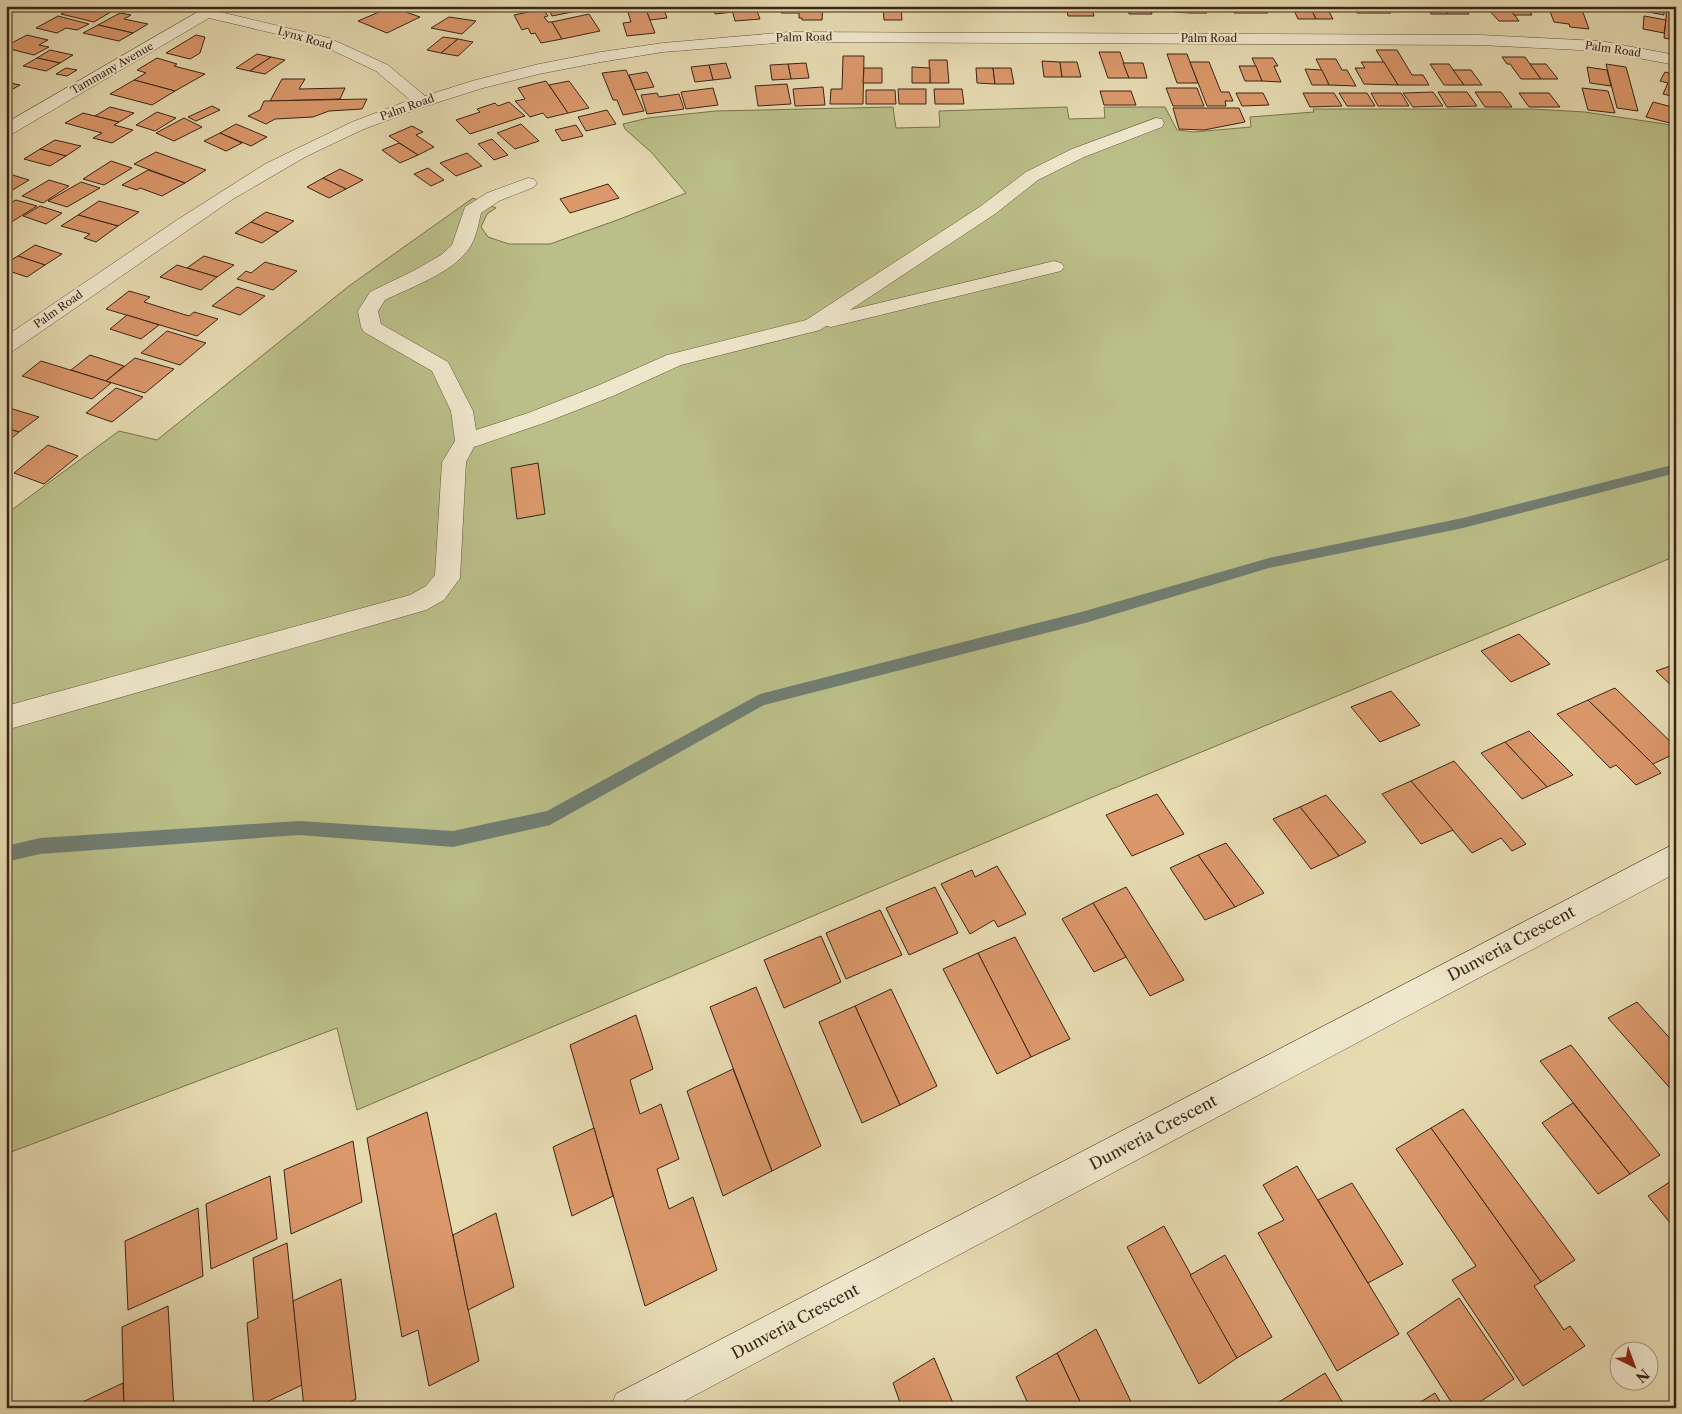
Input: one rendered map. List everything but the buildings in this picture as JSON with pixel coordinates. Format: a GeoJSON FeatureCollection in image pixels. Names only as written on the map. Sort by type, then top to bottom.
{"type":"FeatureCollection","features":[{"type":"Feature","properties":{"kind":"street","name":"Lynx Road"},"geometry":{"type":"LineString","coordinates":[[212,10],[324,42],[382,68],[420,100]]}},
{"type":"Feature","properties":{"kind":"street","name":"Tammany Avenue"},"geometry":{"type":"LineString","coordinates":[[6,130],[212,10]]}},
{"type":"Feature","properties":{"kind":"street","name":"Palm Road"},"geometry":{"type":"LineString","coordinates":[[6,346],[98,281],[232,192],[300,152],[420,100],[553,65],[636,50],[720,40],[789,37],[1480,40],[1600,46],[1676,60]]}},
{"type":"Feature","properties":{"kind":"street"},"geometry":{"type":"LineString","coordinates":[[812,325],[988,210],[1032,176],[1078,154],[1156,123]]}},
{"type":"Feature","properties":{"kind":"street"},"geometry":{"type":"LineString","coordinates":[[6,718],[417,603],[435,593],[447,578],[454,462],[466,441],[462,410],[440,367],[372,327],[368,311],[377,296],[448,259],[460,248],[466,236],[472,211],[493,197],[528,183]]}},
{"type":"Feature","properties":{"kind":"street"},"geometry":{"type":"LineString","coordinates":[[466,441],[536,418],[605,391],[674,360],[1054,267]]}},
{"type":"Feature","properties":{"kind":"street","name":"Dunveria Crescent"},"geometry":{"type":"LineString","coordinates":[[630,1408],[1676,857]]}},
{"type":"Feature","properties":{"kind":"green space"},"geometry":{"type":"Polygon","coordinates":[[[893,107],[896,128],[940,127],[939,111],[1067,107],[1069,119],[1105,118],[1104,107],[1165,107],[1177,130],[1194,132],[1251,127],[1250,117],[1314,112],[1313,109],[1532,109],[1585,112],[1676,127],[1676,556],[1095,796],[357,1110],[337,1028],[6,1154],[6,514],[119,431],[157,440],[349,286],[473,198],[496,208],[487,214],[481,227],[488,237],[509,244],[550,244],[686,193],[652,153],[625,129],[623,124],[648,118],[716,111],[893,107]]]}},
{"type":"Feature","properties":{"kind":"waterway"},"geometry":{"type":"LineString","coordinates":[[6,854],[40,846],[299,828],[453,839],[550,818],[760,700],[1085,617],[1269,563],[1463,523],[1676,468]]}}]}
